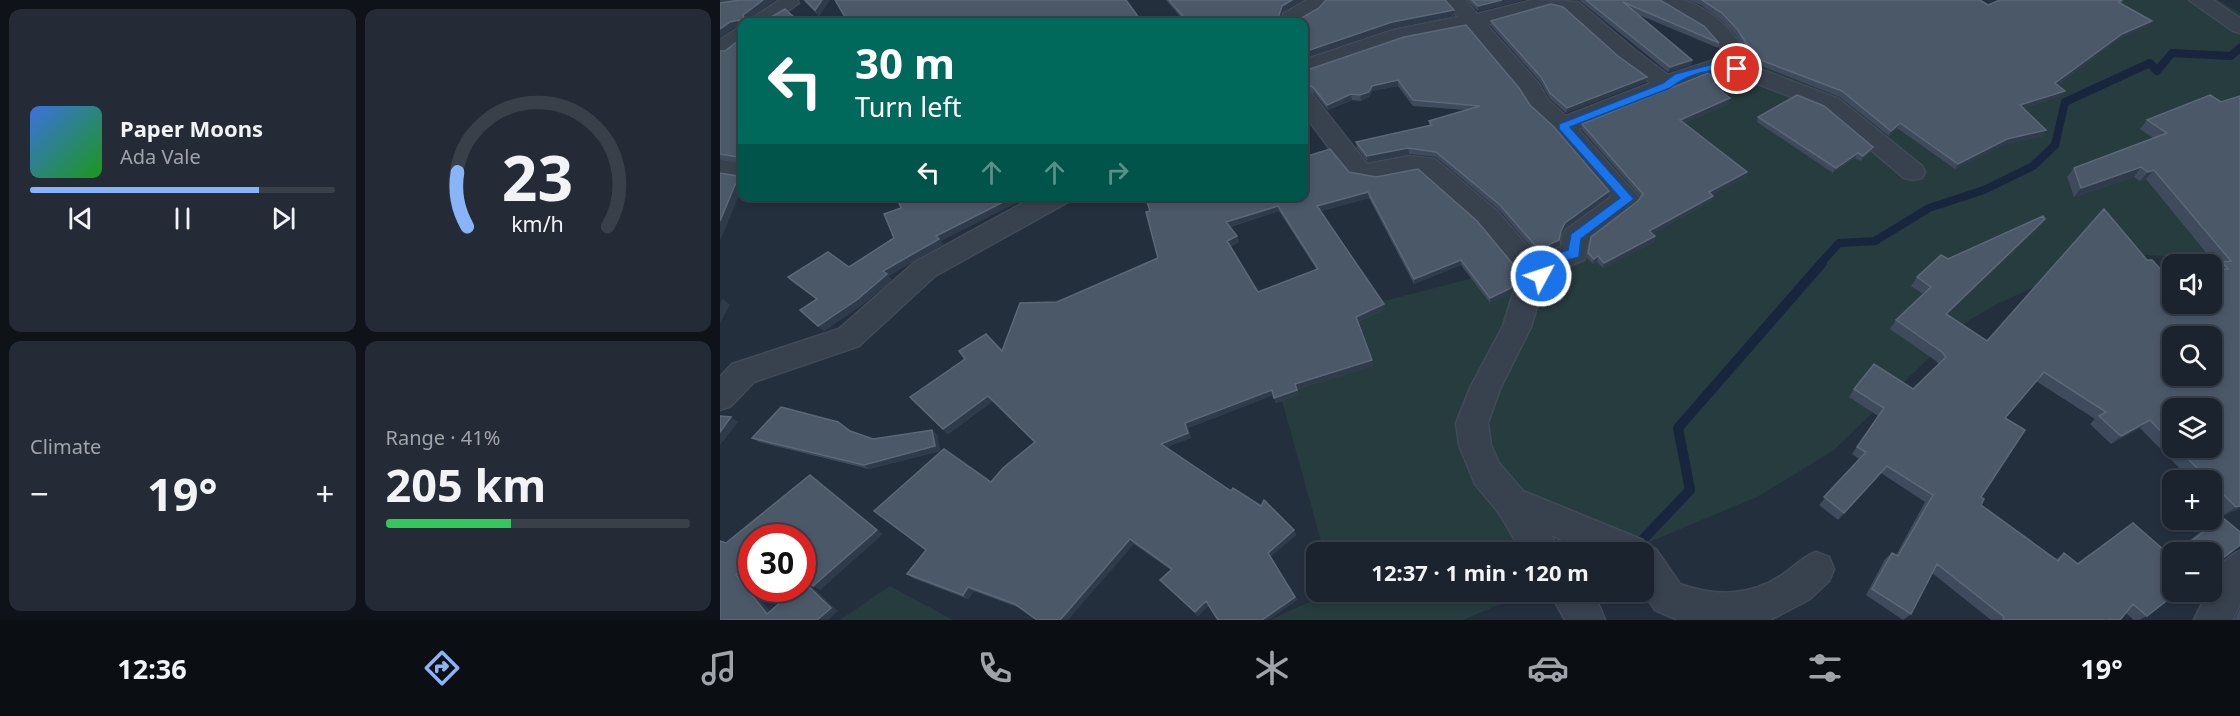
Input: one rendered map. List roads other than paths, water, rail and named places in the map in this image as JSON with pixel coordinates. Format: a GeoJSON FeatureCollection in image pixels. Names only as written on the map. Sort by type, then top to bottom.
{"type":"FeatureCollection","features":[{"type":"Feature","properties":{"kind":"street"},"geometry":{"type":"LineString","coordinates":[[720,2],[737,0]]}},
{"type":"Feature","properties":{"kind":"street"},"geometry":{"type":"LineString","coordinates":[[1291,18],[1312,8],[1318,0]]}},
{"type":"Feature","properties":{"kind":"street"},"geometry":{"type":"LineString","coordinates":[[1454,0],[1520,75],[1539,104],[1563,126],[1628,199],[1575,237],[1574,253],[1561,258],[1541,276],[1532,276],[1517,327],[1485,388],[1472,423],[1474,445],[1486,473],[1511,502],[1536,542]]}},
{"type":"Feature","properties":{"kind":"street"},"geometry":{"type":"LineString","coordinates":[[1563,126],[1667,85],[1678,76],[1725,64],[1734,54],[1732,46],[1722,31],[1667,0]]}},
{"type":"Feature","properties":{"kind":"street"},"geometry":{"type":"LineString","coordinates":[[2199,0],[2240,27]]}},
{"type":"Feature","properties":{"kind":"street"},"geometry":{"type":"LineString","coordinates":[[1308,66],[1400,34],[1505,15],[1551,1],[1571,6],[1627,56],[1667,85]]}},
{"type":"Feature","properties":{"kind":"street"},"geometry":{"type":"LineString","coordinates":[[765,18],[789,2],[806,18]]}},
{"type":"Feature","properties":{"kind":"street"},"geometry":{"type":"LineString","coordinates":[[720,50],[738,37]]}},
{"type":"Feature","properties":{"kind":"street"},"geometry":{"type":"LineString","coordinates":[[1725,64],[1817,97],[1846,116],[1912,172]]}},
{"type":"Feature","properties":{"kind":"street"},"geometry":{"type":"LineString","coordinates":[[1308,104],[1359,170],[1371,174],[1416,164],[1426,165],[1483,212],[1500,230],[1526,265],[1541,276]]}},
{"type":"Feature","properties":{"kind":"street"},"geometry":{"type":"LineString","coordinates":[[720,168],[738,170]]}},
{"type":"Feature","properties":{"kind":"street"},"geometry":{"type":"LineString","coordinates":[[720,397],[743,373],[849,338],[926,269],[1049,201]]}},
{"type":"Feature","properties":{"kind":"street"},"geometry":{"type":"LineString","coordinates":[[1511,502],[1607,542]]}},
{"type":"Feature","properties":{"kind":"street"},"geometry":{"type":"LineString","coordinates":[[2212,620],[2240,568]]}},
{"type":"Feature","properties":{"kind":"street"},"geometry":{"type":"LineString","coordinates":[[1654,576],[1668,597],[1697,612],[1722,611],[1751,608],[1779,598],[1802,584],[1816,569]]}},
{"type":"Feature","properties":{"kind":"street"},"geometry":{"type":"LineString","coordinates":[[1575,602],[1587,620]]}},
{"type":"Feature","properties":{"kind":"waterway"},"geometry":{"type":"LineString","coordinates":[[1820,264],[1839,243],[1875,241],[1929,208],[1984,190],[2033,166],[2055,145],[2065,102],[2150,63],[2157,71],[2172,53],[2231,56],[2240,48]]}},
{"type":"Feature","properties":{"kind":"waterway"},"geometry":{"type":"LineString","coordinates":[[1641,542],[1690,490],[1678,428],[1822,263]]}},
{"type":"Feature","properties":{"kind":"waterway"},"geometry":{"type":"LineString","coordinates":[[1573,620],[1588,602]]}}]}
